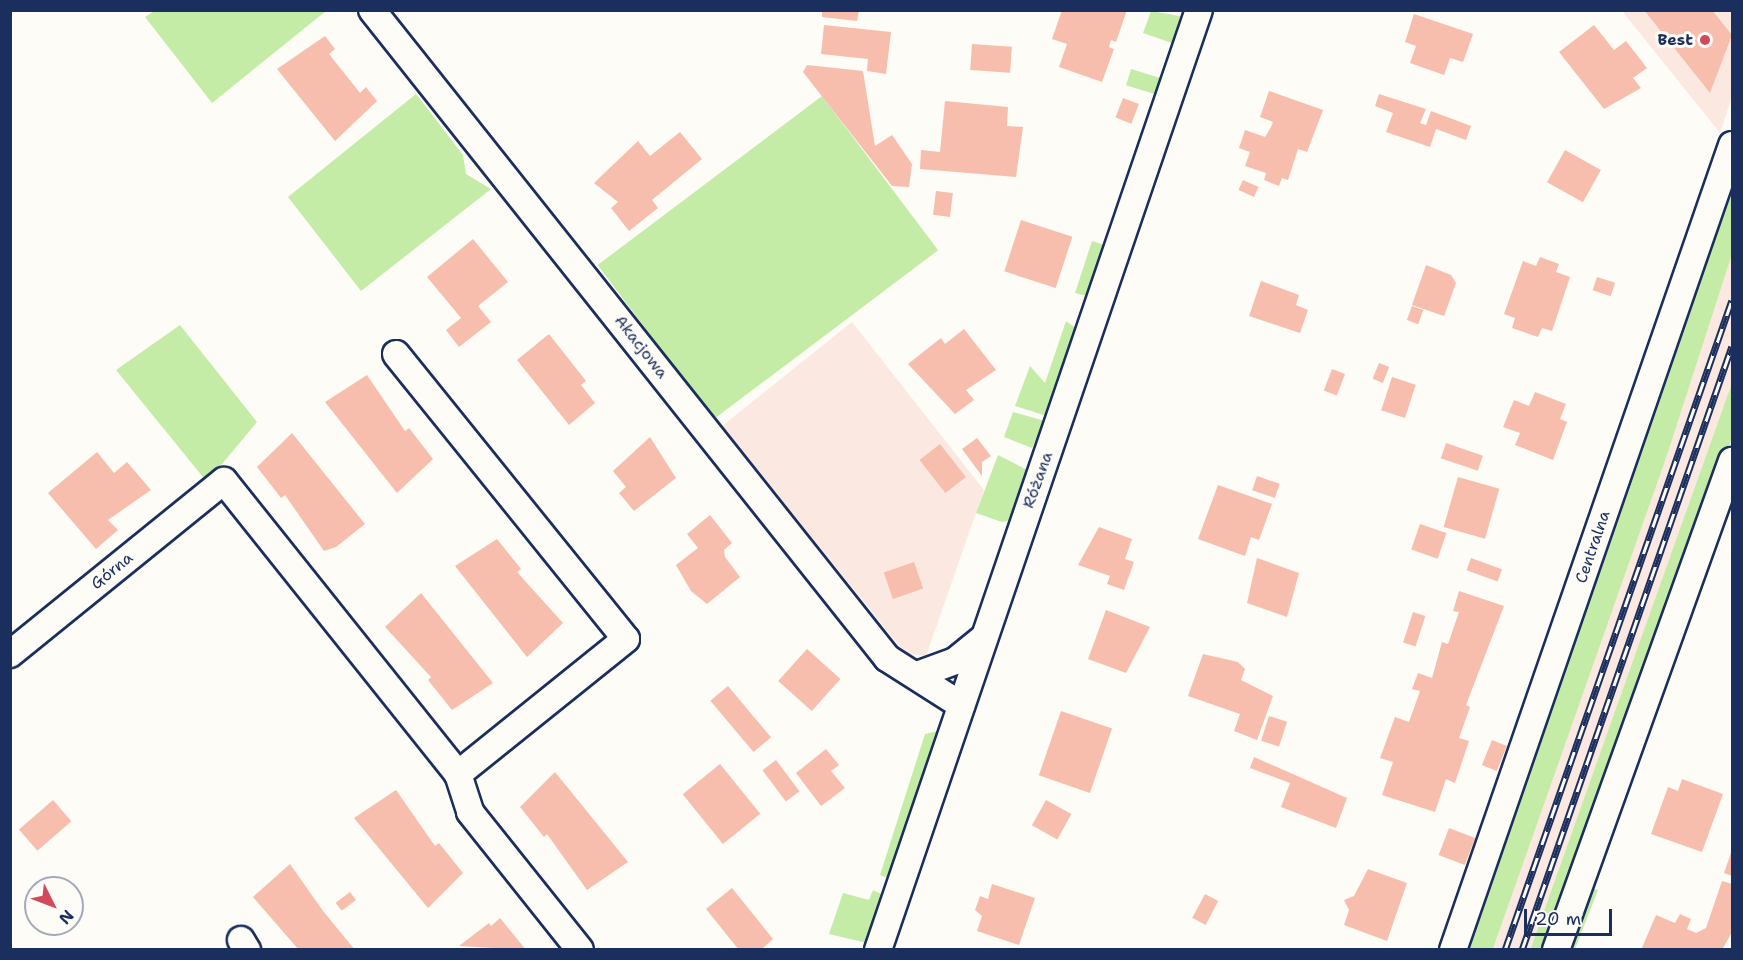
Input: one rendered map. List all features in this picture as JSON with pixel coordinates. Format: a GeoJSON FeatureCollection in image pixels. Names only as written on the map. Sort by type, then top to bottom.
{"type":"FeatureCollection","features":[{"type":"Feature","properties":{"kind":"street","name":"Akacjowa"},"geometry":{"type":"LineString","coordinates":[[372,10],[887,658],[961,705]]}},
{"type":"Feature","properties":{"kind":"street","name":"Różana"},"geometry":{"type":"LineString","coordinates":[[878,950],[1199,10]]}},
{"type":"Feature","properties":{"kind":"street","name":"Centralna"},"geometry":{"type":"LineString","coordinates":[[1453,950],[1732,145]]}},
{"type":"Feature","properties":{"kind":"street"},"geometry":{"type":"LineString","coordinates":[[396,354],[626,639],[458,774],[470,813],[580,950]]}},
{"type":"Feature","properties":{"kind":"street"},"geometry":{"type":"LineString","coordinates":[[1557,950],[1732,461]]}},
{"type":"Feature","properties":{"kind":"street","name":"Górna"},"geometry":{"type":"LineString","coordinates":[[10,654],[224,481],[458,774]]}},
{"type":"Feature","properties":{"kind":"street"},"geometry":{"type":"LineString","coordinates":[[917,675],[955,661],[984,637]]}},
{"type":"Feature","properties":{"kind":"shaded area"},"geometry":{"type":"Polygon","coordinates":[[[1622,11],[1732,11],[1732,97],[1720,133],[1622,11]]]}},
{"type":"Feature","properties":{"kind":"shaded area"},"geometry":{"type":"Polygon","coordinates":[[[1732,254],[1732,383],[1711,446],[1530,949],[1493,950],[1732,254]]]}},
{"type":"Feature","properties":{"kind":"shaded area"},"geometry":{"type":"Polygon","coordinates":[[[852,322],[984,490],[926,656],[905,653],[722,426],[852,322]]]}},
{"type":"Feature","properties":{"kind":"green space"},"geometry":{"type":"Polygon","coordinates":[[[154,11],[326,11],[212,103],[145,17],[154,11]]]}},
{"type":"Feature","properties":{"kind":"green space"},"geometry":{"type":"Polygon","coordinates":[[[1151,11],[1180,16],[1175,44],[1143,33],[1151,11]]]}},
{"type":"Feature","properties":{"kind":"green space"},"geometry":{"type":"Polygon","coordinates":[[[1131,69],[1164,79],[1159,95],[1126,85],[1131,69]]]}},
{"type":"Feature","properties":{"kind":"green space"},"geometry":{"type":"Polygon","coordinates":[[[416,94],[463,155],[466,174],[491,189],[361,291],[288,197],[416,94]]]}},
{"type":"Feature","properties":{"kind":"green space"},"geometry":{"type":"Polygon","coordinates":[[[822,96],[938,250],[714,419],[598,265],[822,96]]]}},
{"type":"Feature","properties":{"kind":"green space"},"geometry":{"type":"Polygon","coordinates":[[[1732,185],[1732,254],[1667,455],[1493,949],[1467,950],[1732,185]]]}},
{"type":"Feature","properties":{"kind":"green space"},"geometry":{"type":"Polygon","coordinates":[[[1092,241],[1108,246],[1087,296],[1075,293],[1092,241]]]}},
{"type":"Feature","properties":{"kind":"green space"},"geometry":{"type":"Polygon","coordinates":[[[1066,321],[1080,331],[1047,416],[1015,406],[1030,366],[1045,383],[1066,321]]]}},
{"type":"Feature","properties":{"kind":"green space"},"geometry":{"type":"Polygon","coordinates":[[[180,325],[257,422],[207,482],[116,370],[180,325]]]}},
{"type":"Feature","properties":{"kind":"green space"},"geometry":{"type":"Polygon","coordinates":[[[1732,383],[1732,437],[1572,882],[1541,949],[1530,950],[1732,383]]]}},
{"type":"Feature","properties":{"kind":"green space"},"geometry":{"type":"Polygon","coordinates":[[[1013,412],[1045,421],[1032,448],[1004,437],[1013,412]]]}},
{"type":"Feature","properties":{"kind":"green space"},"geometry":{"type":"Polygon","coordinates":[[[998,455],[1029,471],[1011,520],[1002,522],[976,513],[998,455]]]}},
{"type":"Feature","properties":{"kind":"green space"},"geometry":{"type":"Polygon","coordinates":[[[938,731],[890,876],[885,877],[880,875],[925,734],[938,731]]]}},
{"type":"Feature","properties":{"kind":"green space"},"geometry":{"type":"Polygon","coordinates":[[[1588,887],[1598,890],[1575,949],[1565,950],[1588,887]]]}},
{"type":"Feature","properties":{"kind":"green space"},"geometry":{"type":"Polygon","coordinates":[[[873,890],[883,895],[867,943],[829,934],[843,893],[869,900],[873,890]]]}},
{"type":"Feature","properties":{"kind":"building"},"geometry":{"type":"Polygon","coordinates":[[[822,10],[859,10],[857,21],[822,17],[822,10]]]}},
{"type":"Feature","properties":{"kind":"building"},"geometry":{"type":"Polygon","coordinates":[[[1062,10],[1127,10],[1116,42],[1111,40],[1109,47],[1114,49],[1102,82],[1059,67],[1067,44],[1052,39],[1062,10]]]}},
{"type":"Feature","properties":{"kind":"building"},"geometry":{"type":"Polygon","coordinates":[[[1644,10],[1712,10],[1732,35],[1710,93],[1644,10]]]}},
{"type":"Feature","properties":{"kind":"building"},"geometry":{"type":"Polygon","coordinates":[[[1414,14],[1473,34],[1463,62],[1450,58],[1444,75],[1410,63],[1416,46],[1405,42],[1414,14]]]}},
{"type":"Feature","properties":{"kind":"building"},"geometry":{"type":"Polygon","coordinates":[[[824,25],[891,32],[886,74],[867,71],[868,59],[821,54],[824,25]]]}},
{"type":"Feature","properties":{"kind":"building"},"geometry":{"type":"Polygon","coordinates":[[[1594,25],[1614,50],[1626,41],[1647,68],[1633,78],[1641,88],[1604,109],[1559,52],[1594,25]]]}},
{"type":"Feature","properties":{"kind":"building"},"geometry":{"type":"Polygon","coordinates":[[[325,36],[335,49],[329,54],[360,93],[366,87],[377,101],[335,141],[277,69],[325,36]]]}},
{"type":"Feature","properties":{"kind":"building"},"geometry":{"type":"Polygon","coordinates":[[[972,44],[1012,47],[1010,73],[970,70],[972,44]]]}},
{"type":"Feature","properties":{"kind":"building"},"geometry":{"type":"Polygon","coordinates":[[[807,65],[863,71],[875,146],[892,135],[912,164],[909,187],[892,186],[803,72],[807,65]]]}},
{"type":"Feature","properties":{"kind":"building"},"geometry":{"type":"Polygon","coordinates":[[[1269,91],[1323,110],[1307,152],[1298,149],[1288,180],[1282,178],[1279,186],[1264,180],[1266,173],[1245,166],[1250,152],[1239,148],[1245,130],[1265,137],[1271,127],[1273,122],[1260,117],[1269,91]]]}},
{"type":"Feature","properties":{"kind":"building"},"geometry":{"type":"Polygon","coordinates":[[[1379,94],[1426,109],[1420,123],[1426,125],[1431,111],[1471,126],[1466,140],[1436,129],[1430,147],[1386,132],[1393,113],[1375,106],[1379,94]]]}},
{"type":"Feature","properties":{"kind":"building"},"geometry":{"type":"Polygon","coordinates":[[[1123,98],[1139,104],[1131,124],[1115,118],[1123,98]]]}},
{"type":"Feature","properties":{"kind":"building"},"geometry":{"type":"Polygon","coordinates":[[[945,101],[1008,107],[1007,126],[1023,127],[1016,177],[920,169],[921,150],[940,152],[945,101]]]}},
{"type":"Feature","properties":{"kind":"building"},"geometry":{"type":"Polygon","coordinates":[[[680,132],[702,159],[652,200],[658,208],[629,231],[611,208],[618,202],[594,183],[638,141],[650,156],[680,132]]]}},
{"type":"Feature","properties":{"kind":"building"},"geometry":{"type":"Polygon","coordinates":[[[1565,150],[1601,170],[1583,202],[1547,182],[1565,150]]]}},
{"type":"Feature","properties":{"kind":"building"},"geometry":{"type":"Polygon","coordinates":[[[1243,180],[1259,187],[1254,197],[1239,190],[1243,180]]]}},
{"type":"Feature","properties":{"kind":"building"},"geometry":{"type":"Polygon","coordinates":[[[936,191],[953,193],[950,217],[933,215],[936,191]]]}},
{"type":"Feature","properties":{"kind":"building"},"geometry":{"type":"Polygon","coordinates":[[[1021,220],[1072,237],[1056,288],[1004,271],[1021,220]]]}},
{"type":"Feature","properties":{"kind":"building"},"geometry":{"type":"Polygon","coordinates":[[[473,239],[508,282],[478,306],[491,322],[459,347],[446,330],[461,318],[427,277],[473,239]]]}},
{"type":"Feature","properties":{"kind":"building"},"geometry":{"type":"Polygon","coordinates":[[[1540,257],[1559,264],[1556,272],[1570,277],[1552,331],[1542,328],[1538,337],[1512,328],[1515,318],[1504,314],[1523,261],[1536,266],[1540,257]]]}},
{"type":"Feature","properties":{"kind":"building"},"geometry":{"type":"Polygon","coordinates":[[[1426,265],[1451,275],[1456,283],[1444,316],[1412,305],[1426,265]]]}},
{"type":"Feature","properties":{"kind":"building"},"geometry":{"type":"Polygon","coordinates":[[[1597,277],[1615,283],[1611,296],[1593,290],[1597,277]]]}},
{"type":"Feature","properties":{"kind":"building"},"geometry":{"type":"Polygon","coordinates":[[[1261,281],[1299,295],[1296,305],[1308,310],[1300,333],[1249,316],[1261,281]]]}},
{"type":"Feature","properties":{"kind":"building"},"geometry":{"type":"Polygon","coordinates":[[[1412,306],[1423,310],[1418,324],[1407,320],[1412,306]]]}},
{"type":"Feature","properties":{"kind":"building"},"geometry":{"type":"Polygon","coordinates":[[[964,329],[996,370],[966,390],[974,400],[955,414],[908,364],[941,338],[945,344],[964,329]]]}},
{"type":"Feature","properties":{"kind":"building"},"geometry":{"type":"Polygon","coordinates":[[[549,334],[586,381],[581,385],[595,403],[569,425],[517,360],[549,334]]]}},
{"type":"Feature","properties":{"kind":"building"},"geometry":{"type":"Polygon","coordinates":[[[1379,363],[1389,367],[1383,383],[1373,379],[1379,363]]]}},
{"type":"Feature","properties":{"kind":"building"},"geometry":{"type":"Polygon","coordinates":[[[1332,369],[1345,374],[1337,395],[1324,390],[1332,369]]]}},
{"type":"Feature","properties":{"kind":"building"},"geometry":{"type":"Polygon","coordinates":[[[367,375],[405,431],[409,428],[433,459],[397,493],[325,402],[367,375]]]}},
{"type":"Feature","properties":{"kind":"building"},"geometry":{"type":"Polygon","coordinates":[[[1392,377],[1416,385],[1405,418],[1381,410],[1392,377]]]}},
{"type":"Feature","properties":{"kind":"building"},"geometry":{"type":"Polygon","coordinates":[[[1535,392],[1566,404],[1560,419],[1567,422],[1553,460],[1515,445],[1520,433],[1503,427],[1514,400],[1529,406],[1535,392]]]}},
{"type":"Feature","properties":{"kind":"building"},"geometry":{"type":"Polygon","coordinates":[[[292,433],[365,524],[336,547],[324,551],[285,495],[281,498],[257,467],[292,433]]]}},
{"type":"Feature","properties":{"kind":"building"},"geometry":{"type":"Polygon","coordinates":[[[650,437],[676,478],[634,511],[619,493],[626,487],[613,471],[650,437]]]}},
{"type":"Feature","properties":{"kind":"building"},"geometry":{"type":"Polygon","coordinates":[[[977,438],[991,456],[982,462],[982,476],[962,449],[977,438]]]}},
{"type":"Feature","properties":{"kind":"building"},"geometry":{"type":"Polygon","coordinates":[[[1446,443],[1483,456],[1478,471],[1441,458],[1446,443]]]}},
{"type":"Feature","properties":{"kind":"building"},"geometry":{"type":"Polygon","coordinates":[[[940,444],[966,477],[945,493],[920,460],[940,444]]]}},
{"type":"Feature","properties":{"kind":"building"},"geometry":{"type":"Polygon","coordinates":[[[97,452],[114,473],[127,462],[151,490],[108,520],[118,530],[96,549],[48,493],[97,452]]]}},
{"type":"Feature","properties":{"kind":"building"},"geometry":{"type":"Polygon","coordinates":[[[1257,476],[1280,484],[1275,498],[1252,490],[1257,476]]]}},
{"type":"Feature","properties":{"kind":"building"},"geometry":{"type":"Polygon","coordinates":[[[1458,477],[1499,489],[1485,539],[1444,527],[1458,477]]]}},
{"type":"Feature","properties":{"kind":"building"},"geometry":{"type":"Polygon","coordinates":[[[1218,485],[1272,504],[1259,540],[1251,537],[1245,556],[1198,539],[1218,485]]]}},
{"type":"Feature","properties":{"kind":"building"},"geometry":{"type":"Polygon","coordinates":[[[710,515],[732,543],[724,550],[725,557],[740,577],[707,604],[691,591],[676,565],[698,548],[687,534],[710,515]]]}},
{"type":"Feature","properties":{"kind":"building"},"geometry":{"type":"Polygon","coordinates":[[[1420,524],[1446,533],[1438,559],[1411,550],[1420,524]]]}},
{"type":"Feature","properties":{"kind":"building"},"geometry":{"type":"Polygon","coordinates":[[[1099,527],[1132,539],[1125,559],[1134,562],[1124,590],[1107,584],[1110,576],[1078,565],[1099,527]]]}},
{"type":"Feature","properties":{"kind":"building"},"geometry":{"type":"Polygon","coordinates":[[[497,539],[521,569],[517,572],[563,623],[527,657],[455,566],[497,539]]]}},
{"type":"Feature","properties":{"kind":"building"},"geometry":{"type":"Polygon","coordinates":[[[1257,558],[1299,573],[1287,617],[1247,603],[1257,558]]]}},
{"type":"Feature","properties":{"kind":"building"},"geometry":{"type":"Polygon","coordinates":[[[1471,558],[1502,569],[1498,582],[1467,570],[1471,558]]]}},
{"type":"Feature","properties":{"kind":"building"},"geometry":{"type":"Polygon","coordinates":[[[914,562],[923,588],[893,599],[884,572],[914,562]]]}},
{"type":"Feature","properties":{"kind":"building"},"geometry":{"type":"Polygon","coordinates":[[[1459,591],[1504,606],[1466,705],[1470,707],[1459,738],[1469,741],[1455,783],[1446,779],[1435,812],[1382,795],[1393,762],[1380,758],[1395,717],[1409,722],[1420,691],[1412,689],[1418,673],[1432,678],[1442,642],[1448,644],[1459,612],[1453,611],[1459,591]]]}},
{"type":"Feature","properties":{"kind":"building"},"geometry":{"type":"Polygon","coordinates":[[[421,593],[493,683],[452,710],[428,680],[431,677],[385,627],[421,593]]]}},
{"type":"Feature","properties":{"kind":"building"},"geometry":{"type":"Polygon","coordinates":[[[1106,610],[1150,627],[1126,673],[1088,659],[1106,610]]]}},
{"type":"Feature","properties":{"kind":"building"},"geometry":{"type":"Polygon","coordinates":[[[1413,612],[1425,616],[1415,646],[1403,642],[1413,612]]]}},
{"type":"Feature","properties":{"kind":"building"},"geometry":{"type":"Polygon","coordinates":[[[807,649],[840,679],[812,711],[778,681],[807,649]]]}},
{"type":"Feature","properties":{"kind":"building"},"geometry":{"type":"Polygon","coordinates":[[[1203,654],[1238,662],[1245,669],[1241,680],[1273,696],[1257,740],[1234,731],[1240,714],[1188,696],[1203,654]]]}},
{"type":"Feature","properties":{"kind":"building"},"geometry":{"type":"Polygon","coordinates":[[[728,686],[771,737],[753,752],[710,701],[728,686]]]}},
{"type":"Feature","properties":{"kind":"building"},"geometry":{"type":"Polygon","coordinates":[[[1061,711],[1112,729],[1090,793],[1039,775],[1061,711]]]}},
{"type":"Feature","properties":{"kind":"building"},"geometry":{"type":"Polygon","coordinates":[[[1269,716],[1287,722],[1279,747],[1261,741],[1269,716]]]}},
{"type":"Feature","properties":{"kind":"building"},"geometry":{"type":"Polygon","coordinates":[[[1492,740],[1507,746],[1497,771],[1482,765],[1492,740]]]}},
{"type":"Feature","properties":{"kind":"building"},"geometry":{"type":"Polygon","coordinates":[[[826,749],[839,765],[831,771],[845,788],[821,806],[796,773],[826,749]]]}},
{"type":"Feature","properties":{"kind":"building"},"geometry":{"type":"Polygon","coordinates":[[[1254,757],[1347,798],[1336,828],[1281,807],[1290,783],[1250,768],[1254,757]]]}},
{"type":"Feature","properties":{"kind":"building"},"geometry":{"type":"Polygon","coordinates":[[[776,760],[799,791],[786,801],[762,770],[776,760]]]}},
{"type":"Feature","properties":{"kind":"building"},"geometry":{"type":"Polygon","coordinates":[[[720,764],[760,814],[723,844],[683,794],[720,764]]]}},
{"type":"Feature","properties":{"kind":"building"},"geometry":{"type":"Polygon","coordinates":[[[555,772],[628,862],[587,890],[547,834],[544,837],[520,807],[555,772]]]}},
{"type":"Feature","properties":{"kind":"building"},"geometry":{"type":"Polygon","coordinates":[[[1682,779],[1723,794],[1702,852],[1651,834],[1668,787],[1678,791],[1682,779]]]}},
{"type":"Feature","properties":{"kind":"building"},"geometry":{"type":"Polygon","coordinates":[[[396,790],[435,846],[439,843],[463,873],[428,908],[354,818],[396,790]]]}},
{"type":"Feature","properties":{"kind":"building"},"geometry":{"type":"Polygon","coordinates":[[[53,800],[71,821],[37,851],[19,830],[53,800]]]}},
{"type":"Feature","properties":{"kind":"building"},"geometry":{"type":"Polygon","coordinates":[[[1046,800],[1071,814],[1057,839],[1032,825],[1046,800]]]}},
{"type":"Feature","properties":{"kind":"building"},"geometry":{"type":"Polygon","coordinates":[[[1449,828],[1475,838],[1465,865],[1439,855],[1449,828]]]}},
{"type":"Feature","properties":{"kind":"building"},"geometry":{"type":"Polygon","coordinates":[[[1732,850],[1732,876],[1724,873],[1732,850]]]}},
{"type":"Feature","properties":{"kind":"building"},"geometry":{"type":"Polygon","coordinates":[[[290,864],[323,911],[355,950],[299,950],[253,897],[290,864]]]}},
{"type":"Feature","properties":{"kind":"building"},"geometry":{"type":"Polygon","coordinates":[[[1368,869],[1407,883],[1387,941],[1344,925],[1349,910],[1344,900],[1354,896],[1368,869]]]}},
{"type":"Feature","properties":{"kind":"building"},"geometry":{"type":"Polygon","coordinates":[[[1722,881],[1732,884],[1732,932],[1722,950],[1641,950],[1656,915],[1675,923],[1680,914],[1691,919],[1687,929],[1696,933],[1706,928],[1722,881]]]}},
{"type":"Feature","properties":{"kind":"building"},"geometry":{"type":"Polygon","coordinates":[[[992,884],[1035,898],[1019,945],[977,931],[982,916],[975,910],[980,896],[988,899],[992,884]]]}},
{"type":"Feature","properties":{"kind":"building"},"geometry":{"type":"Polygon","coordinates":[[[732,888],[773,939],[761,950],[739,950],[706,909],[732,888]]]}},
{"type":"Feature","properties":{"kind":"building"},"geometry":{"type":"Polygon","coordinates":[[[350,892],[356,900],[342,911],[336,903],[350,892]]]}},
{"type":"Feature","properties":{"kind":"building"},"geometry":{"type":"Polygon","coordinates":[[[1205,894],[1218,901],[1206,925],[1192,918],[1205,894]]]}},
{"type":"Feature","properties":{"kind":"building"},"geometry":{"type":"Polygon","coordinates":[[[500,918],[526,950],[459,946],[489,923],[491,926],[500,918]]]}},
{"type":"Feature","properties":{"kind":"railway"},"geometry":{"type":"LineString","coordinates":[[1505,950],[1732,300]]}},
{"type":"Feature","properties":{"kind":"railway"},"geometry":{"type":"LineString","coordinates":[[1522,950],[1732,346]]}},
{"type":"Feature","properties":{"kind":"place","name":"Best"},"geometry":{"type":"Point","coordinates":[1705,40]}}]}
